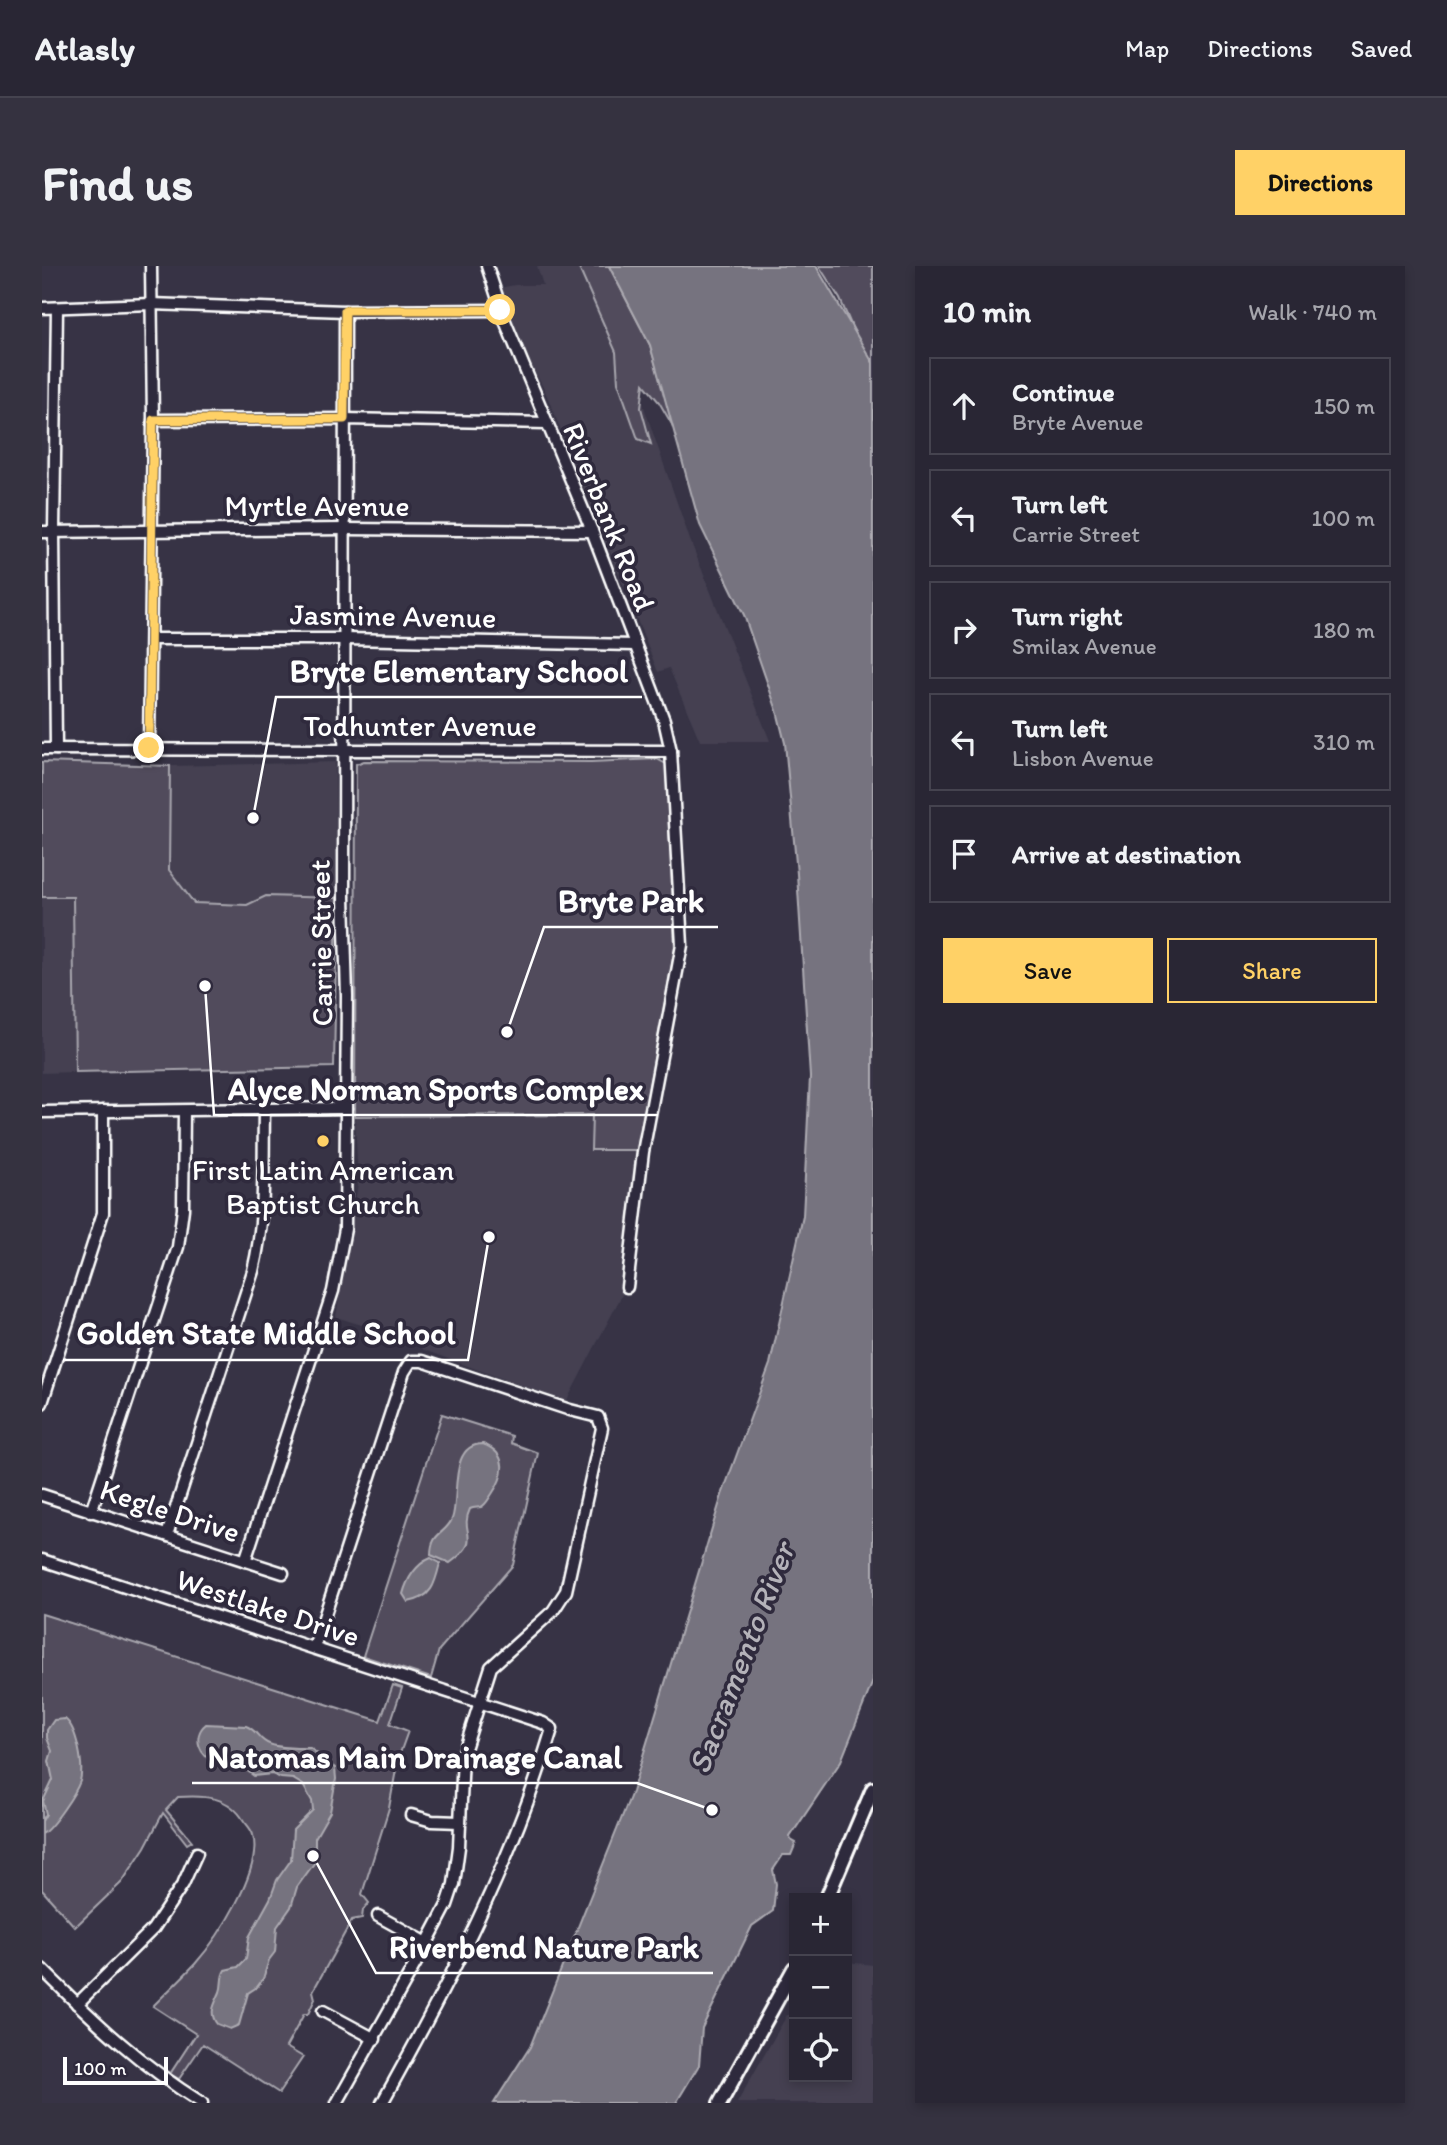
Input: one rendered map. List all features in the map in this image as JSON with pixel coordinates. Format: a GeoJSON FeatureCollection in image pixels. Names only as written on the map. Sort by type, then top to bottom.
{"type":"FeatureCollection","features":[{"type":"Feature","properties":{"kind":"main road"},"geometry":{"type":"LineString","coordinates":[[829,1893],[873,1788]]}},
{"type":"Feature","properties":{"kind":"main road"},"geometry":{"type":"LineString","coordinates":[[720,2103],[789,1978]]}},
{"type":"Feature","properties":{"kind":"street"},"geometry":{"type":"LineString","coordinates":[[149,748],[153,420],[151,266]]}},
{"type":"Feature","properties":{"kind":"street","name":"Riverbank Road"},"geometry":{"type":"LineString","coordinates":[[487,266],[500,310],[592,531],[664,720],[671,751],[682,945],[643,1152],[627,1287]]}},
{"type":"Feature","properties":{"kind":"street"},"geometry":{"type":"LineString","coordinates":[[42,308],[151,304],[345,310],[500,310]]}},
{"type":"Feature","properties":{"kind":"street"},"geometry":{"type":"LineString","coordinates":[[56,748],[54,531],[57,308]]}},
{"type":"Feature","properties":{"kind":"street","name":"Carrie Street"},"geometry":{"type":"LineString","coordinates":[[245,1561],[337,1275],[345,1229],[345,310]]}},
{"type":"Feature","properties":{"kind":"street"},"geometry":{"type":"LineString","coordinates":[[153,420],[344,419],[546,423]]}},
{"type":"Feature","properties":{"kind":"street","name":"Myrtle Avenue"},"geometry":{"type":"LineString","coordinates":[[42,531],[592,531]]}},
{"type":"Feature","properties":{"kind":"street","name":"Jasmine Avenue"},"geometry":{"type":"LineString","coordinates":[[151,639],[345,639],[634,645]]}},
{"type":"Feature","properties":{"kind":"street","name":"Todhunter Avenue"},"geometry":{"type":"LineString","coordinates":[[42,749],[671,751]]}},
{"type":"Feature","properties":{"kind":"street"},"geometry":{"type":"LineString","coordinates":[[42,1112],[346,1108]]}},
{"type":"Feature","properties":{"kind":"street"},"geometry":{"type":"LineString","coordinates":[[167,1535],[253,1271],[260,1241],[264,1210],[264,1110]]}},
{"type":"Feature","properties":{"kind":"street"},"geometry":{"type":"LineString","coordinates":[[42,1403],[103,1213],[103,1111]]}},
{"type":"Feature","properties":{"kind":"street"},"geometry":{"type":"LineString","coordinates":[[91,1511],[178,1247],[183,1209],[184,1111]]}},
{"type":"Feature","properties":{"kind":"street"},"geometry":{"type":"LineString","coordinates":[[314,1648],[404,1372],[411,1362],[422,1361],[598,1418],[602,1428],[566,1591],[554,1611],[491,1667],[479,1702],[463,1755],[457,1866],[447,1905],[375,2039],[337,2103]]}},
{"type":"Feature","properties":{"kind":"street","name":"Kegle Drive"},"geometry":{"type":"LineString","coordinates":[[42,1495],[283,1573]]}},
{"type":"Feature","properties":{"kind":"street","name":"Westlake Drive"},"geometry":{"type":"LineString","coordinates":[[42,1560],[543,1723],[552,1729],[524,1810],[485,1906],[428,2021],[383,2103]]}},
{"type":"Feature","properties":{"kind":"street"},"geometry":{"type":"LineString","coordinates":[[411,1815],[432,1821],[459,1822]]}},
{"type":"Feature","properties":{"kind":"street"},"geometry":{"type":"LineString","coordinates":[[77,2004],[153,1929],[183,1884],[197,1853]]}},
{"type":"Feature","properties":{"kind":"street"},"geometry":{"type":"LineString","coordinates":[[377,1916],[427,1943]]}},
{"type":"Feature","properties":{"kind":"street"},"geometry":{"type":"LineString","coordinates":[[42,1969],[135,2057],[202,2103]]}},
{"type":"Feature","properties":{"kind":"street"},"geometry":{"type":"LineString","coordinates":[[323,2011],[375,2039]]}},
{"type":"Feature","properties":{"kind":"shaded area"},"geometry":{"type":"Polygon","coordinates":[[[537,266],[582,266],[632,364],[690,540],[770,741],[700,741],[669,668],[658,672],[545,391],[515,335],[499,288],[543,285],[537,266]]]}},
{"type":"Feature","properties":{"kind":"shaded area"},"geometry":{"type":"Polygon","coordinates":[[[578,266],[609,266],[650,345],[674,428],[659,402],[644,384],[641,408],[651,444],[638,439],[618,382],[616,352],[578,266]]]}},
{"type":"Feature","properties":{"kind":"shaded area"},"geometry":{"type":"Polygon","coordinates":[[[819,266],[873,266],[873,376],[840,299],[819,266]]]}},
{"type":"Feature","properties":{"kind":"shaded area"},"geometry":{"type":"Polygon","coordinates":[[[657,759],[666,764],[675,949],[637,1150],[591,1150],[592,1115],[355,1116],[356,764],[364,761],[591,762],[657,759]]]}},
{"type":"Feature","properties":{"kind":"shaded area"},"geometry":{"type":"Polygon","coordinates":[[[42,762],[170,766],[169,870],[194,903],[247,905],[266,896],[337,898],[334,1067],[75,1072],[73,897],[42,897],[42,762]]]}},
{"type":"Feature","properties":{"kind":"shaded area"},"geometry":{"type":"Polygon","coordinates":[[[335,762],[337,898],[266,896],[247,905],[194,903],[169,870],[170,766],[335,762]]]}},
{"type":"Feature","properties":{"kind":"shaded area"},"geometry":{"type":"Polygon","coordinates":[[[73,896],[75,1072],[42,1073],[42,897],[73,896]]]}},
{"type":"Feature","properties":{"kind":"shaded area"},"geometry":{"type":"Polygon","coordinates":[[[592,1115],[592,1149],[637,1150],[624,1291],[566,1402],[424,1350],[413,1341],[336,1317],[358,1184],[355,1116],[592,1115]]]}},
{"type":"Feature","properties":{"kind":"shaded area"},"geometry":{"type":"Polygon","coordinates":[[[442,1414],[512,1436],[511,1443],[538,1453],[513,1565],[439,1650],[431,1678],[363,1656],[442,1414]]]}},
{"type":"Feature","properties":{"kind":"shaded area"},"geometry":{"type":"Polygon","coordinates":[[[42,1614],[380,1721],[393,1685],[402,1688],[390,1724],[408,1731],[398,1759],[389,1808],[362,1894],[369,1903],[363,1910],[362,1918],[352,1920],[313,1991],[315,1999],[308,2014],[304,2014],[286,2047],[303,2057],[279,2093],[203,2044],[179,2079],[170,2074],[196,2034],[153,2006],[205,1952],[226,1921],[245,1884],[254,1850],[253,1835],[231,1806],[206,1797],[178,1797],[166,1810],[192,1841],[187,1844],[163,1813],[122,1882],[75,1927],[42,1890],[42,1614]]]}},
{"type":"Feature","properties":{"kind":"shaded area"},"geometry":{"type":"Polygon","coordinates":[[[852,1963],[873,1965],[873,2103],[737,2103],[787,2015],[789,2082],[852,2082],[852,1963]]]}},
{"type":"Feature","properties":{"kind":"water","name":"Sacramento River"},"geometry":{"type":"Polygon","coordinates":[[[609,266],[816,266],[873,363],[873,1681],[841,1761],[790,1837],[796,1843],[791,1855],[783,1855],[773,1870],[776,1884],[773,1911],[752,1926],[702,2028],[699,2065],[676,2103],[494,2103],[530,2047],[632,1792],[722,1495],[770,1364],[803,1216],[810,1077],[797,874],[785,743],[777,711],[744,615],[700,525],[650,345],[609,266]]]}},
{"type":"Feature","properties":{"kind":"water"},"geometry":{"type":"Polygon","coordinates":[[[483,1444],[501,1459],[500,1480],[486,1503],[470,1509],[467,1517],[469,1542],[450,1563],[431,1555],[433,1542],[452,1519],[460,1462],[472,1446],[483,1444]]]}},
{"type":"Feature","properties":{"kind":"water"},"geometry":{"type":"Polygon","coordinates":[[[431,1558],[440,1563],[434,1584],[422,1597],[408,1602],[403,1594],[410,1578],[421,1564],[431,1558]]]}},
{"type":"Feature","properties":{"kind":"water"},"geometry":{"type":"Polygon","coordinates":[[[65,1719],[73,1730],[78,1748],[80,1781],[63,1810],[42,1834],[42,1821],[46,1814],[43,1801],[53,1780],[49,1761],[52,1751],[47,1730],[54,1720],[65,1719]]]}},
{"type":"Feature","properties":{"kind":"water"},"geometry":{"type":"Polygon","coordinates":[[[206,1724],[246,1726],[268,1744],[286,1748],[310,1748],[335,1768],[336,1779],[330,1812],[315,1838],[315,1862],[297,1887],[291,1907],[277,1927],[275,1952],[269,1960],[263,1979],[248,1993],[239,2025],[230,2029],[217,2024],[213,2016],[223,1973],[238,1967],[246,1959],[249,1937],[277,1880],[291,1860],[293,1830],[313,1810],[312,1801],[303,1785],[293,1779],[272,1774],[254,1776],[235,1761],[218,1763],[210,1760],[199,1746],[198,1740],[201,1729],[206,1724]]]}},
{"type":"Feature","properties":{"kind":"place","name":"Bryte Elementary School"},"geometry":{"type":"Point","coordinates":[253,818]}},
{"type":"Feature","properties":{"kind":"place","name":"Alyce Norman Sports Complex"},"geometry":{"type":"Point","coordinates":[205,986]}},
{"type":"Feature","properties":{"kind":"place","name":"Bryte Park"},"geometry":{"type":"Point","coordinates":[507,1032]}},
{"type":"Feature","properties":{"kind":"place","name":"First Latin American Baptist Church"},"geometry":{"type":"Point","coordinates":[323,1141]}},
{"type":"Feature","properties":{"kind":"place","name":"Golden State Middle School"},"geometry":{"type":"Point","coordinates":[489,1237]}},
{"type":"Feature","properties":{"kind":"place","name":"Natomas Main Drainage Canal"},"geometry":{"type":"Point","coordinates":[712,1810]}},
{"type":"Feature","properties":{"kind":"place","name":"Riverbend Nature Park"},"geometry":{"type":"Point","coordinates":[313,1856]}},
{"type":"Feature","properties":{"kind":"route"},"geometry":{"type":"LineString","coordinates":[[149,748],[153,420],[344,419],[345,310],[500,310]]}}]}
